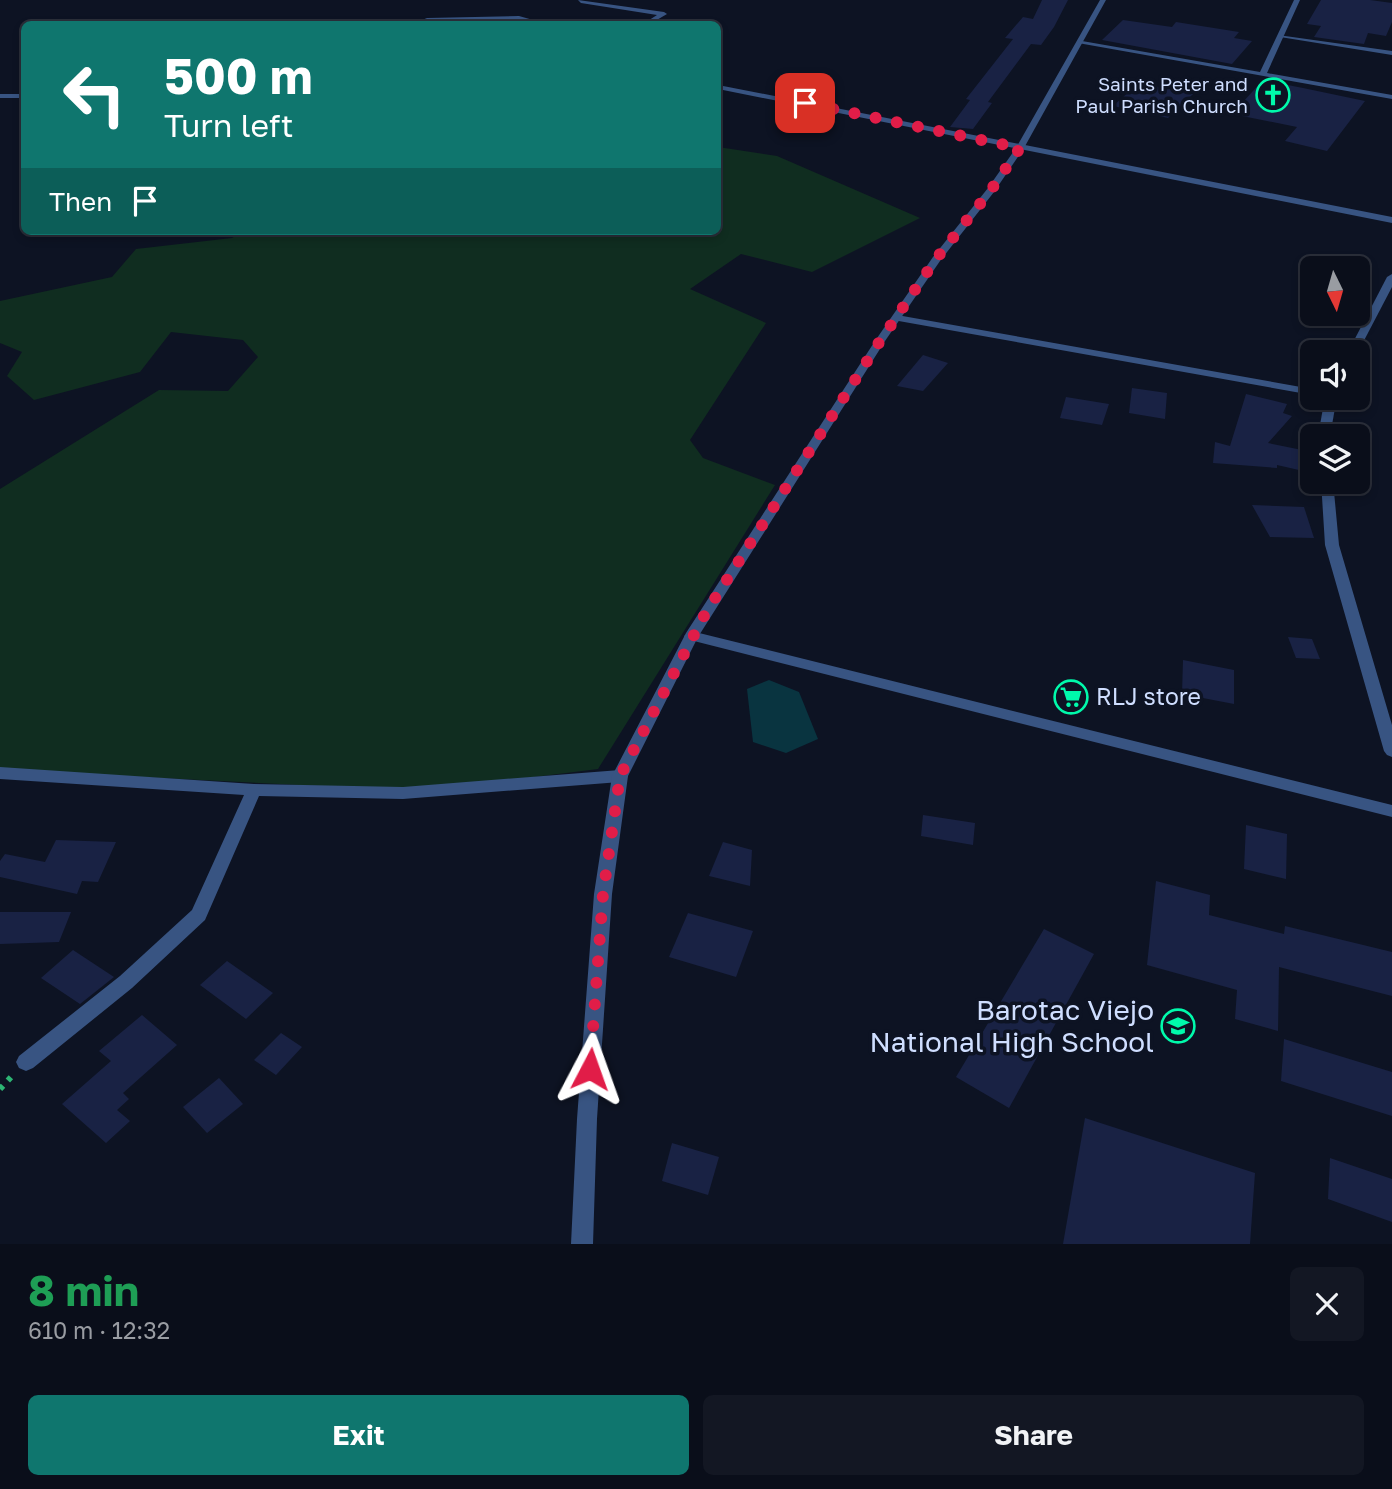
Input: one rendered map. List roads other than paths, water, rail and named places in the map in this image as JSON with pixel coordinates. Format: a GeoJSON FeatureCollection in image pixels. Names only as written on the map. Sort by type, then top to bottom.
{"type":"FeatureCollection","features":[{"type":"Feature","properties":{"kind":"street"},"geometry":{"type":"LineString","coordinates":[[582,1244],[587,1119],[603,894],[620,776],[691,636],[936,259],[991,190],[1020,148],[1082,43],[1103,0]]}},
{"type":"Feature","properties":{"kind":"street"},"geometry":{"type":"LineString","coordinates":[[1263,73],[1297,0]]}},
{"type":"Feature","properties":{"kind":"street"},"geometry":{"type":"LineString","coordinates":[[581,1],[663,14],[651,21]]}},
{"type":"Feature","properties":{"kind":"street"},"geometry":{"type":"LineString","coordinates":[[424,21],[519,18],[532,21]]}},
{"type":"Feature","properties":{"kind":"street"},"geometry":{"type":"LineString","coordinates":[[1082,43],[1392,97]]}},
{"type":"Feature","properties":{"kind":"street"},"geometry":{"type":"LineString","coordinates":[[721,87],[1392,219]]}},
{"type":"Feature","properties":{"kind":"street"},"geometry":{"type":"LineString","coordinates":[[0,96],[21,96]]}},
{"type":"Feature","properties":{"kind":"street"},"geometry":{"type":"LineString","coordinates":[[1359,340],[1392,276]]}},
{"type":"Feature","properties":{"kind":"street"},"geometry":{"type":"LineString","coordinates":[[897,318],[1300,390]]}},
{"type":"Feature","properties":{"kind":"street"},"geometry":{"type":"LineString","coordinates":[[1328,494],[1332,545],[1392,751]]}},
{"type":"Feature","properties":{"kind":"street"},"geometry":{"type":"LineString","coordinates":[[691,636],[1392,811]]}},
{"type":"Feature","properties":{"kind":"street"},"geometry":{"type":"LineString","coordinates":[[0,773],[254,790],[403,793],[620,776]]}},
{"type":"Feature","properties":{"kind":"street"},"geometry":{"type":"LineString","coordinates":[[26,1062],[126,982],[199,915],[254,790]]}},
{"type":"Feature","properties":{"kind":"lane"},"geometry":{"type":"LineString","coordinates":[[1280,36],[1392,53]]}},
{"type":"Feature","properties":{"kind":"water"},"geometry":{"type":"Polygon","coordinates":[[[769,680],[799,692],[818,739],[786,753],[753,742],[747,689],[769,680]]]}},
{"type":"Feature","properties":{"kind":"place","name":"Saints Peter and Paul Parish Church"},"geometry":{"type":"Point","coordinates":[1273,95]}},
{"type":"Feature","properties":{"kind":"place","name":"RLJ store"},"geometry":{"type":"Point","coordinates":[1071,697]}},
{"type":"Feature","properties":{"kind":"place","name":"Barotac Viejo National High School"},"geometry":{"type":"Point","coordinates":[1178,1026]}}]}
